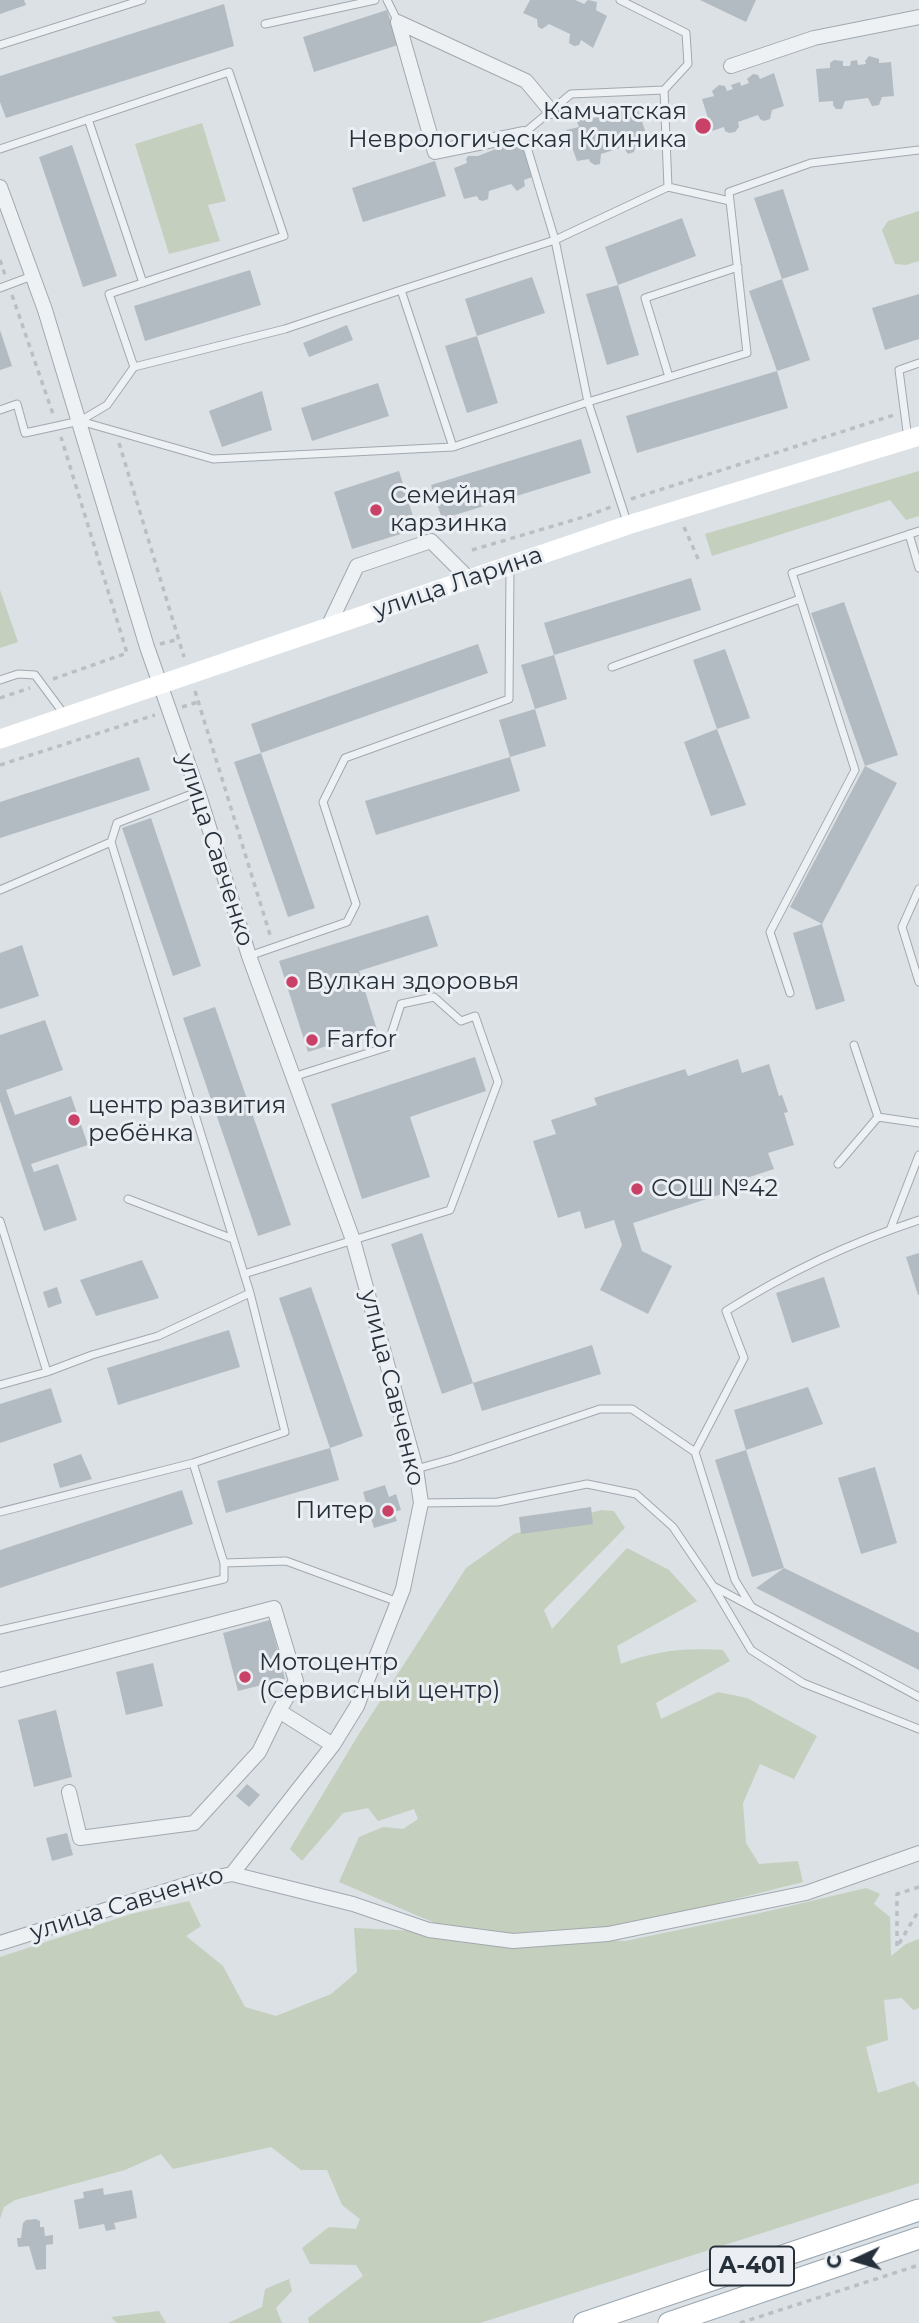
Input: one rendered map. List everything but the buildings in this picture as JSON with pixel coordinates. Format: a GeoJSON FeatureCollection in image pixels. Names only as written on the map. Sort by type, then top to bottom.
{"type":"FeatureCollection","features":[{"type":"Feature","properties":{"kind":"main road","name":"улица Ларина"},"geometry":{"type":"LineString","coordinates":[[0,739],[628,525],[913,438]]}},
{"type":"Feature","properties":{"kind":"main road","name":"А-401"},"geometry":{"type":"LineString","coordinates":[[584,2323],[919,2210]]}},
{"type":"Feature","properties":{"kind":"main road","name":"А-401"},"geometry":{"type":"LineString","coordinates":[[669,2323],[919,2238]]}},
{"type":"Feature","properties":{"kind":"street"},"geometry":{"type":"LineString","coordinates":[[731,66],[814,38],[919,17]]}},
{"type":"Feature","properties":{"kind":"street"},"geometry":{"type":"LineString","coordinates":[[398,22],[526,81],[551,111]]}},
{"type":"Feature","properties":{"kind":"street"},"geometry":{"type":"LineString","coordinates":[[398,22],[435,152],[523,134]]}},
{"type":"Feature","properties":{"kind":"street","name":"улица Савченко"},"geometry":{"type":"LineString","coordinates":[[0,187],[4,215],[32,276],[80,421],[147,647],[198,792],[249,956],[353,1240],[416,1469],[421,1503],[398,1602],[357,1706],[333,1745],[232,1874],[195,1882],[0,1943]]}},
{"type":"Feature","properties":{"kind":"street"},"geometry":{"type":"LineString","coordinates":[[328,627],[357,566],[431,541],[469,579]]}},
{"type":"Feature","properties":{"kind":"street"},"geometry":{"type":"LineString","coordinates":[[0,1680],[274,1608],[296,1681],[259,1752],[194,1823],[80,1838],[69,1792]]}},
{"type":"Feature","properties":{"kind":"street"},"geometry":{"type":"LineString","coordinates":[[279,1712],[333,1745]]}},
{"type":"Feature","properties":{"kind":"street"},"geometry":{"type":"LineString","coordinates":[[232,1874],[353,1904],[429,1930],[513,1941],[608,1934],[806,1894],[919,1853]]}},
{"type":"Feature","properties":{"kind":"lane"},"geometry":{"type":"LineString","coordinates":[[0,45],[142,0]]}},
{"type":"Feature","properties":{"kind":"lane"},"geometry":{"type":"LineString","coordinates":[[265,24],[375,0]]}},
{"type":"Feature","properties":{"kind":"lane"},"geometry":{"type":"LineString","coordinates":[[387,0],[398,22]]}},
{"type":"Feature","properties":{"kind":"lane"},"geometry":{"type":"LineString","coordinates":[[620,0],[686,33],[688,64],[664,90],[571,94],[523,134],[555,240],[588,402],[628,525]]}},
{"type":"Feature","properties":{"kind":"lane"},"geometry":{"type":"LineString","coordinates":[[0,149],[229,72],[284,236],[109,294],[134,367]]}},
{"type":"Feature","properties":{"kind":"lane"},"geometry":{"type":"LineString","coordinates":[[664,90],[668,187]]}},
{"type":"Feature","properties":{"kind":"lane"},"geometry":{"type":"LineString","coordinates":[[88,119],[143,283]]}},
{"type":"Feature","properties":{"kind":"lane"},"geometry":{"type":"LineString","coordinates":[[80,421],[214,459],[453,447],[747,353],[729,192],[811,163],[919,150]]}},
{"type":"Feature","properties":{"kind":"lane"},"geometry":{"type":"LineString","coordinates":[[0,410],[17,404],[25,433],[80,421],[107,405],[134,367],[285,329],[555,240],[668,187],[730,201]]}},
{"type":"Feature","properties":{"kind":"lane"},"geometry":{"type":"LineString","coordinates":[[669,377],[645,298],[738,267]]}},
{"type":"Feature","properties":{"kind":"lane"},"geometry":{"type":"LineString","coordinates":[[0,288],[32,276]]}},
{"type":"Feature","properties":{"kind":"lane"},"geometry":{"type":"LineString","coordinates":[[401,290],[453,447]]}},
{"type":"Feature","properties":{"kind":"lane"},"geometry":{"type":"LineString","coordinates":[[913,438],[904,411],[898,370],[919,363]]}},
{"type":"Feature","properties":{"kind":"lane"},"geometry":{"type":"LineString","coordinates":[[790,993],[771,932],[855,770],[792,573],[919,531]]}},
{"type":"Feature","properties":{"kind":"lane"},"geometry":{"type":"LineString","coordinates":[[909,534],[919,568]]}},
{"type":"Feature","properties":{"kind":"lane"},"geometry":{"type":"LineString","coordinates":[[249,956],[347,922],[356,904],[324,802],[345,758],[509,699],[510,565]]}},
{"type":"Feature","properties":{"kind":"lane"},"geometry":{"type":"LineString","coordinates":[[612,667],[800,599]]}},
{"type":"Feature","properties":{"kind":"lane"},"geometry":{"type":"LineString","coordinates":[[0,680],[18,674],[35,675],[66,717]]}},
{"type":"Feature","properties":{"kind":"lane"},"geometry":{"type":"LineString","coordinates":[[0,1513],[194,1462],[285,1432],[250,1293],[111,842],[117,823],[198,792]]}},
{"type":"Feature","properties":{"kind":"lane"},"geometry":{"type":"LineString","coordinates":[[0,890],[111,842]]}},
{"type":"Feature","properties":{"kind":"lane"},"geometry":{"type":"LineString","coordinates":[[919,889],[902,927],[919,982]]}},
{"type":"Feature","properties":{"kind":"lane"},"geometry":{"type":"LineString","coordinates":[[244,1275],[450,1210],[498,1082],[475,1016],[461,1021],[434,997],[401,1004],[387,1046],[293,1077]]}},
{"type":"Feature","properties":{"kind":"lane"},"geometry":{"type":"LineString","coordinates":[[854,1045],[878,1117]]}},
{"type":"Feature","properties":{"kind":"lane"},"geometry":{"type":"LineString","coordinates":[[878,1117],[919,1123]]}},
{"type":"Feature","properties":{"kind":"lane"},"geometry":{"type":"LineString","coordinates":[[838,1164],[878,1117]]}},
{"type":"Feature","properties":{"kind":"lane"},"geometry":{"type":"LineString","coordinates":[[890,1230],[919,1155]]}},
{"type":"Feature","properties":{"kind":"lane"},"geometry":{"type":"LineString","coordinates":[[128,1199],[233,1239]]}},
{"type":"Feature","properties":{"kind":"lane"},"geometry":{"type":"LineString","coordinates":[[695,1452],[744,1357],[726,1311],[770,1283],[919,1220]]}},
{"type":"Feature","properties":{"kind":"lane"},"geometry":{"type":"LineString","coordinates":[[1,1224],[47,1372]]}},
{"type":"Feature","properties":{"kind":"lane"},"geometry":{"type":"LineString","coordinates":[[0,1385],[158,1336],[250,1293]]}},
{"type":"Feature","properties":{"kind":"lane"},"geometry":{"type":"LineString","coordinates":[[416,1469],[452,1460],[600,1409],[632,1409],[695,1452],[735,1580],[751,1607]]}},
{"type":"Feature","properties":{"kind":"lane"},"geometry":{"type":"LineString","coordinates":[[0,1630],[224,1579],[224,1563],[194,1462]]}},
{"type":"Feature","properties":{"kind":"lane"},"geometry":{"type":"LineString","coordinates":[[421,1503],[498,1502],[587,1484],[636,1494],[673,1527],[713,1586],[751,1650],[803,1683],[919,1728]]}},
{"type":"Feature","properties":{"kind":"lane"},"geometry":{"type":"LineString","coordinates":[[224,1563],[286,1561],[398,1602]]}},
{"type":"Feature","properties":{"kind":"lane"},"geometry":{"type":"LineString","coordinates":[[713,1586],[919,1698]]}},
{"type":"Feature","properties":{"kind":"path"},"geometry":{"type":"LineString","coordinates":[[0,260],[57,426],[127,653],[0,698]]}},
{"type":"Feature","properties":{"kind":"path"},"geometry":{"type":"LineString","coordinates":[[472,550],[587,516],[645,493],[904,411]]}},
{"type":"Feature","properties":{"kind":"path"},"geometry":{"type":"LineString","coordinates":[[115,431],[274,948]]}},
{"type":"Feature","properties":{"kind":"path"},"geometry":{"type":"LineString","coordinates":[[0,765],[198,702]]}},
{"type":"Feature","properties":{"kind":"path"},"geometry":{"type":"LineString","coordinates":[[919,1887],[897,1894],[897,1947],[919,1910]]}},
{"type":"Feature","properties":{"kind":"path"},"geometry":{"type":"LineString","coordinates":[[740,2323],[919,2265]]}},
{"type":"Feature","properties":{"kind":"green space"},"geometry":{"type":"Polygon","coordinates":[[[202,123],[226,201],[208,205],[220,241],[169,254],[135,144],[202,123]]]}},
{"type":"Feature","properties":{"kind":"green space"},"geometry":{"type":"Polygon","coordinates":[[[919,211],[919,261],[906,265],[895,264],[882,230],[888,221],[919,211]]]}},
{"type":"Feature","properties":{"kind":"green space"},"geometry":{"type":"Polygon","coordinates":[[[919,471],[919,516],[906,520],[890,500],[712,556],[705,534],[919,471]]]}},
{"type":"Feature","properties":{"kind":"green space"},"geometry":{"type":"Polygon","coordinates":[[[0,590],[18,642],[0,648],[0,590]]]}},
{"type":"Feature","properties":{"kind":"green space"},"geometry":{"type":"Polygon","coordinates":[[[601,1510],[614,1511],[625,1528],[544,1610],[552,1629],[627,1548],[669,1570],[697,1601],[617,1646],[621,1664],[671,1651],[723,1650],[730,1661],[656,1703],[661,1719],[718,1692],[747,1698],[817,1736],[794,1779],[760,1764],[743,1803],[746,1843],[759,1864],[798,1861],[803,1882],[628,1926],[527,1936],[625,1941],[866,1888],[880,1894],[874,1904],[890,1917],[891,1956],[906,1944],[919,1939],[919,2008],[913,2010],[902,1998],[884,2000],[888,2040],[866,2047],[878,2093],[914,2081],[919,2088],[919,2183],[480,2323],[309,2323],[308,2318],[363,2276],[356,2265],[310,2264],[302,2248],[329,2227],[356,2229],[360,2219],[342,2205],[327,2170],[301,2170],[271,2147],[173,2169],[161,2154],[125,2170],[15,2200],[4,2207],[0,2219],[0,1957],[131,1914],[189,1901],[201,1926],[186,1936],[223,1966],[245,2007],[276,2016],[331,1994],[357,1972],[354,1928],[500,1935],[444,1927],[339,1882],[359,1837],[383,1827],[403,1829],[418,1819],[414,1809],[378,1821],[368,1808],[343,1813],[302,1861],[290,1849],[357,1737],[466,1568],[514,1534],[601,1510]]]}},
{"type":"Feature","properties":{"kind":"green space"},"geometry":{"type":"Polygon","coordinates":[[[289,2279],[292,2291],[276,2308],[282,2323],[228,2323],[262,2307],[265,2289],[289,2279]]]}},
{"type":"Feature","properties":{"kind":"green space"},"geometry":{"type":"Polygon","coordinates":[[[159,2311],[166,2323],[117,2323],[111,2317],[159,2311]]]}},
{"type":"Feature","properties":{"kind":"place","name":"Камчатская Неврологическая Клиника"},"geometry":{"type":"Point","coordinates":[703,126]}},
{"type":"Feature","properties":{"kind":"place","name":"Семейная карзинка"},"geometry":{"type":"Point","coordinates":[376,510]}},
{"type":"Feature","properties":{"kind":"place","name":"Вулкан здоровья"},"geometry":{"type":"Point","coordinates":[292,982]}},
{"type":"Feature","properties":{"kind":"place","name":"Farfor"},"geometry":{"type":"Point","coordinates":[312,1040]}},
{"type":"Feature","properties":{"kind":"place","name":"центр развития ребёнка"},"geometry":{"type":"Point","coordinates":[74,1120]}},
{"type":"Feature","properties":{"kind":"place","name":"СОШ №42"},"geometry":{"type":"Point","coordinates":[637,1189]}},
{"type":"Feature","properties":{"kind":"place","name":"Питер"},"geometry":{"type":"Point","coordinates":[388,1511]}},
{"type":"Feature","properties":{"kind":"place","name":"Мотоцентр (Сервисный центр)"},"geometry":{"type":"Point","coordinates":[245,1677]}}]}
